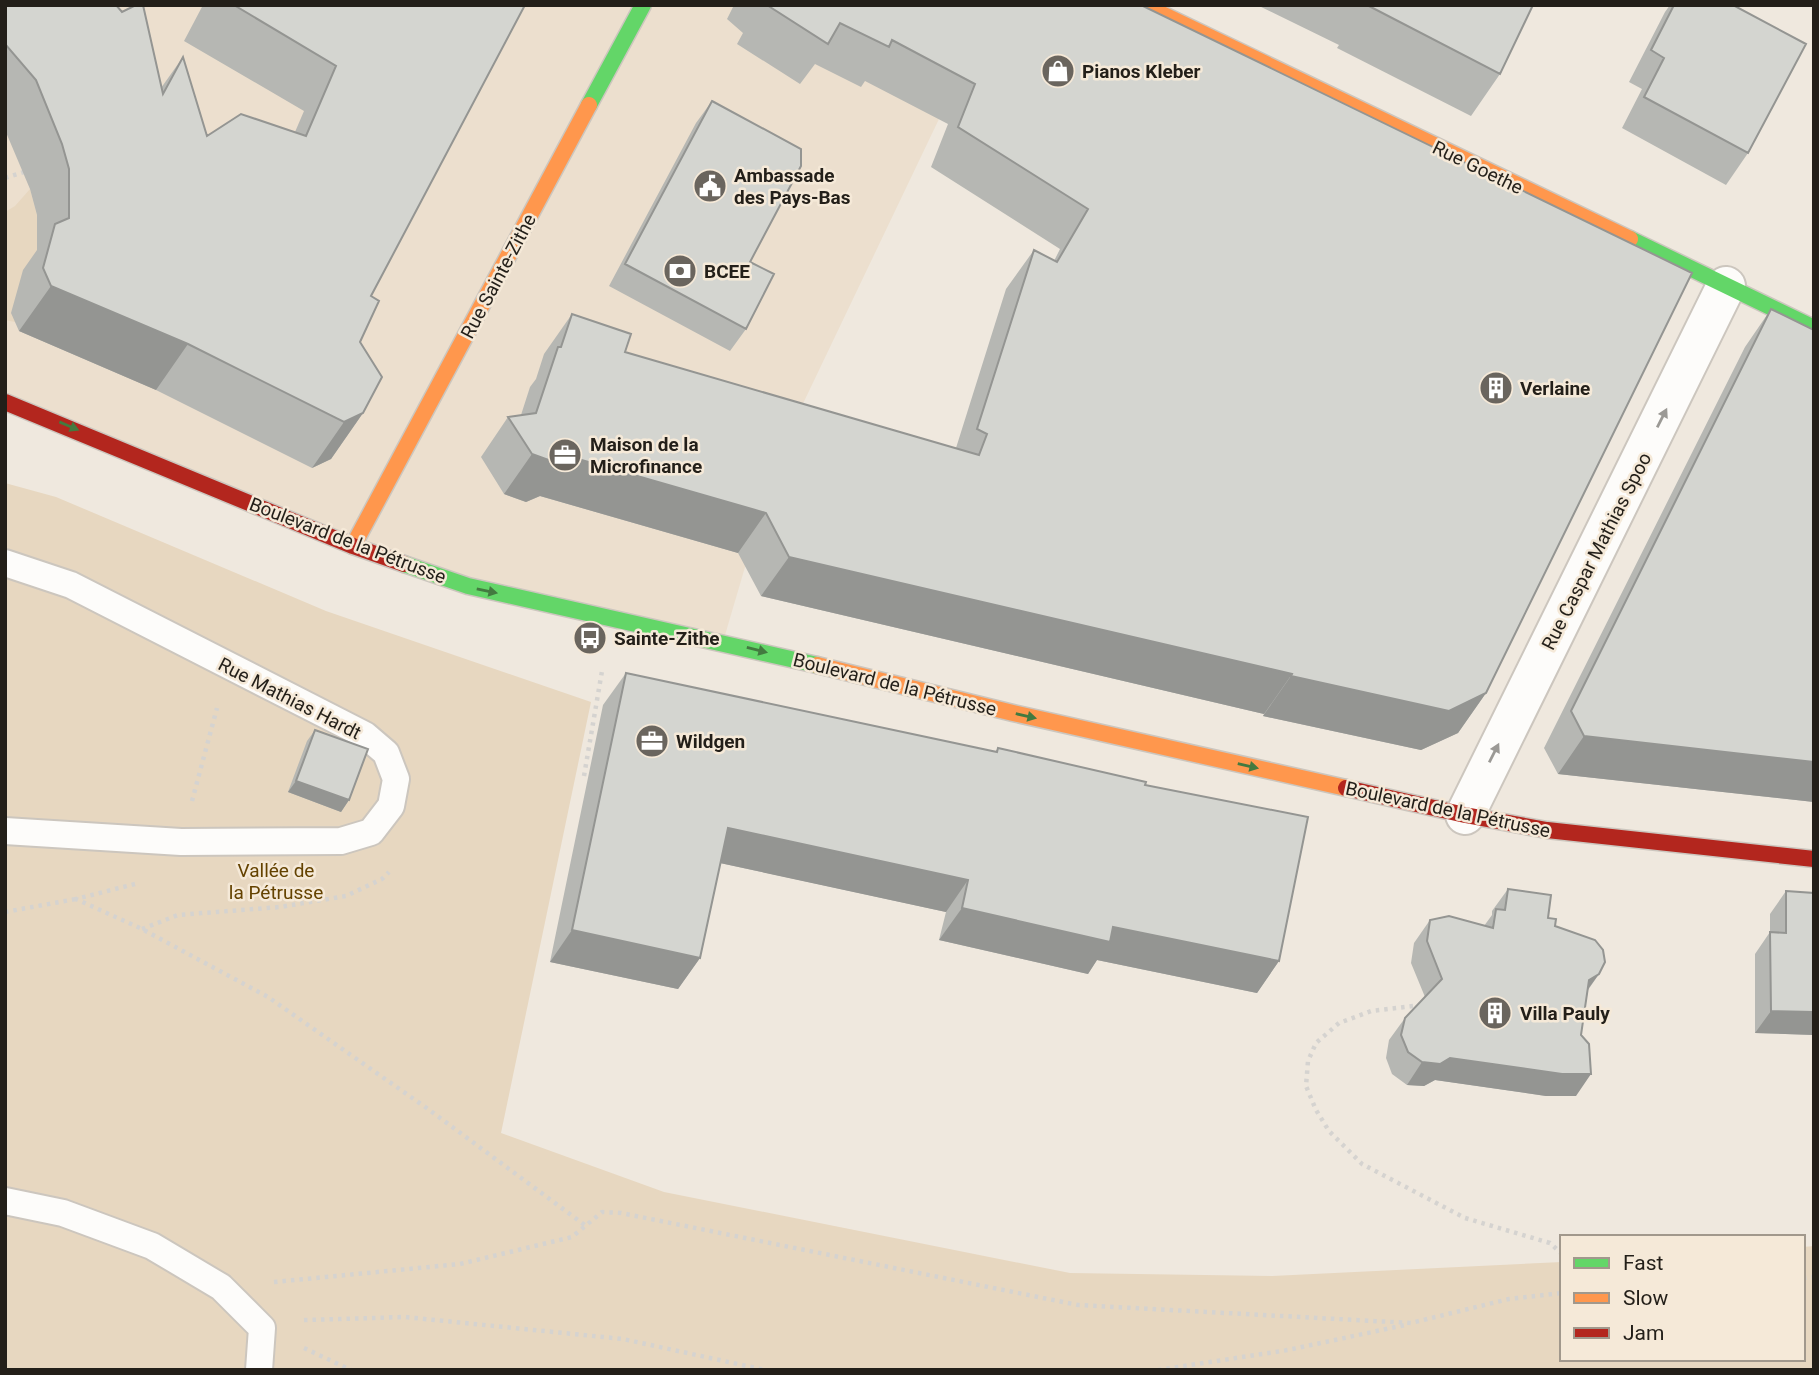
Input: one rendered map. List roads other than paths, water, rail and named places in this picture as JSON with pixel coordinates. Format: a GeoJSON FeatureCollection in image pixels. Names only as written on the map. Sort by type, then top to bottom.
{"type":"FeatureCollection","features":[{"type":"Feature","properties":{"kind":"main road","name":"Rue Sainte-Zithe"},"geometry":{"type":"LineString","coordinates":[[353,546],[643,5]]}},
{"type":"Feature","properties":{"kind":"main road","name":"Rue Goethe"},"geometry":{"type":"LineString","coordinates":[[1143,5],[1814,328]]}},
{"type":"Feature","properties":{"kind":"main road","name":"Boulevard de la Pétrusse"},"geometry":{"type":"LineString","coordinates":[[5,402],[353,546],[468,586],[723,642],[1013,713],[1465,815],[1547,830],[1814,859]]}},
{"type":"Feature","properties":{"kind":"street","name":"Rue Caspar Mathias Spoo"},"geometry":{"type":"LineString","coordinates":[[1465,815],[1727,286]]}},
{"type":"Feature","properties":{"kind":"lane","name":"Rue Mathias Hardt"},"geometry":{"type":"LineString","coordinates":[[5,564],[71,585],[365,735],[386,753],[396,779],[391,806],[371,832],[341,841],[181,842],[5,831]]}},
{"type":"Feature","properties":{"kind":"lane"},"geometry":{"type":"LineString","coordinates":[[5,1201],[63,1213],[152,1247],[221,1287],[262,1328],[259,1370]]}},
{"type":"Feature","properties":{"kind":"place","name":"Pianos Kleber"},"geometry":{"type":"Point","coordinates":[1058,71]}},
{"type":"Feature","properties":{"kind":"place","name":"Ambassade des Pays-Bas"},"geometry":{"type":"Point","coordinates":[710,186]}},
{"type":"Feature","properties":{"kind":"place","name":"BCEE"},"geometry":{"type":"Point","coordinates":[680,271]}},
{"type":"Feature","properties":{"kind":"place","name":"Verlaine"},"geometry":{"type":"Point","coordinates":[1496,388]}},
{"type":"Feature","properties":{"kind":"place","name":"Maison de la Microfinance"},"geometry":{"type":"Point","coordinates":[565,455]}},
{"type":"Feature","properties":{"kind":"place","name":"Sainte-Zithe"},"geometry":{"type":"Point","coordinates":[590,638]}},
{"type":"Feature","properties":{"kind":"place","name":"Wildgen"},"geometry":{"type":"Point","coordinates":[652,741]}},
{"type":"Feature","properties":{"kind":"place","name":"Villa Pauly"},"geometry":{"type":"Point","coordinates":[1495,1013]}},
{"type":"Feature","properties":{"kind":"park label","name":"Vallée de la Pétrusse"},"geometry":{"type":"Point","coordinates":[276,881]}}]}
